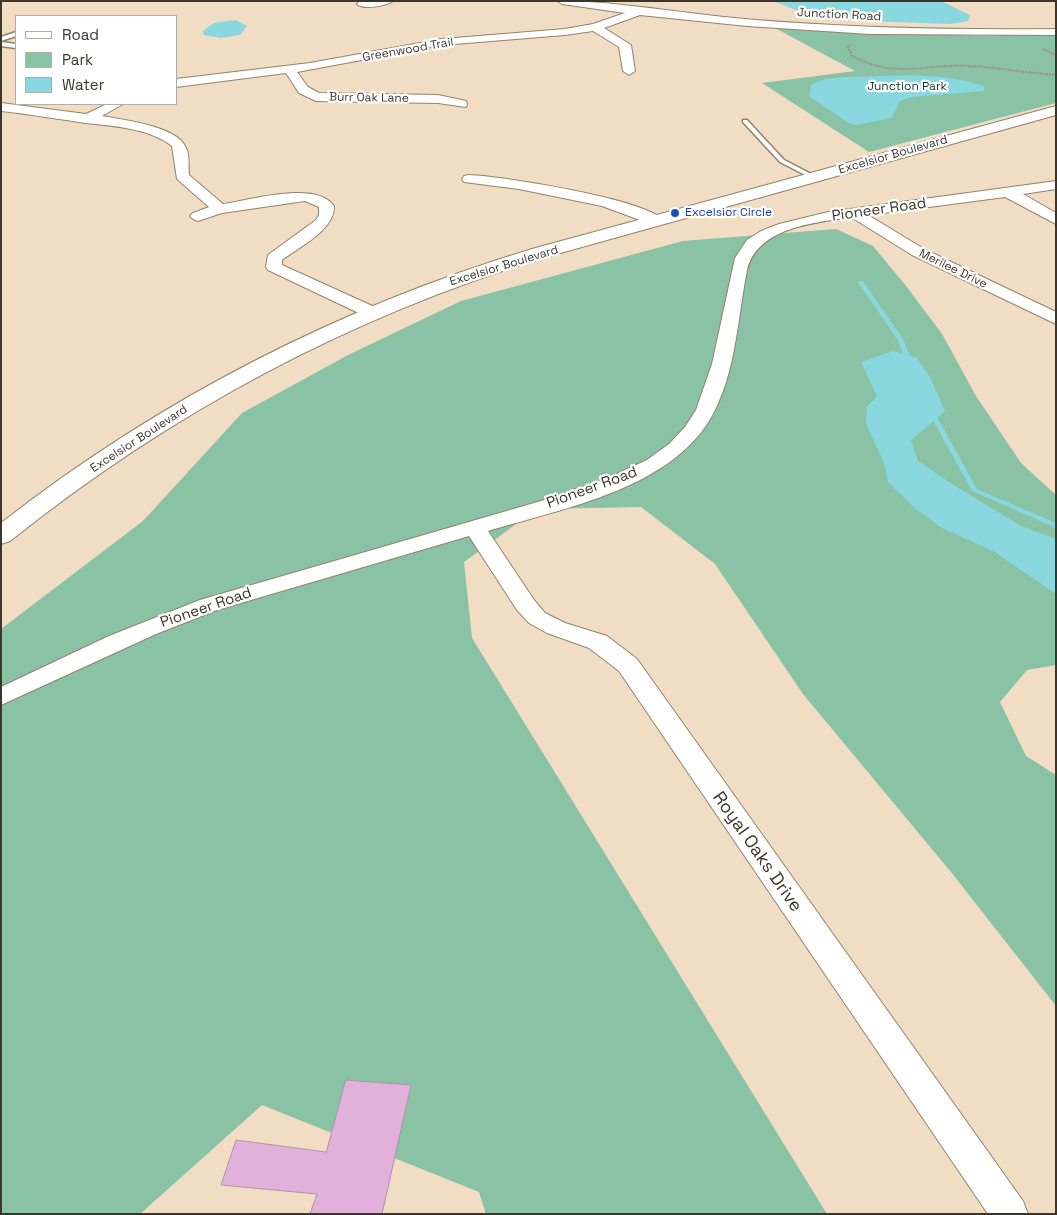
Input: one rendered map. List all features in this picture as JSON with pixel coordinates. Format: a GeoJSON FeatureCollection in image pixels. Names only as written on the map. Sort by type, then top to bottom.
{"type":"FeatureCollection","features":[{"type":"Feature","properties":{"kind":"main road","name":"Excelsior Boulevard"},"geometry":{"type":"LineString","coordinates":[[1,536],[109,457],[198,401],[321,335],[373,312],[467,276],[656,221],[1056,110]]}},
{"type":"Feature","properties":{"kind":"street"},"geometry":{"type":"LineString","coordinates":[[362,4],[388,1]]}},
{"type":"Feature","properties":{"kind":"street","name":"Junction Road"},"geometry":{"type":"LineString","coordinates":[[562,1],[638,13],[838,29],[947,33],[1056,32]]}},
{"type":"Feature","properties":{"kind":"street","name":"Greenwood Trail"},"geometry":{"type":"LineString","coordinates":[[178,84],[290,70],[410,47],[595,27],[638,13]]}},
{"type":"Feature","properties":{"kind":"street"},"geometry":{"type":"LineString","coordinates":[[595,27],[625,45],[629,71]]}},
{"type":"Feature","properties":{"kind":"street","name":"Burr Oak Lane"},"geometry":{"type":"LineString","coordinates":[[290,70],[303,90],[316,96],[338,99],[438,99],[461,104]]}},
{"type":"Feature","properties":{"kind":"street"},"geometry":{"type":"LineString","coordinates":[[86,120],[115,105]]}},
{"type":"Feature","properties":{"kind":"street"},"geometry":{"type":"LineString","coordinates":[[1,107],[138,127],[170,136],[178,143],[181,152],[182,176],[220,209]]}},
{"type":"Feature","properties":{"kind":"street"},"geometry":{"type":"LineString","coordinates":[[469,179],[496,180],[610,204],[656,221]]}},
{"type":"Feature","properties":{"kind":"street","name":"Pioneer Road"},"geometry":{"type":"LineString","coordinates":[[1,697],[180,615],[474,528],[604,486],[648,467],[676,450],[693,434],[706,412],[715,388],[741,261],[753,243],[771,232],[795,224],[855,213],[1056,185]]}},
{"type":"Feature","properties":{"kind":"street"},"geometry":{"type":"LineString","coordinates":[[1008,192],[1056,219]]}},
{"type":"Feature","properties":{"kind":"street"},"geometry":{"type":"LineString","coordinates":[[198,216],[220,209],[306,196],[321,201],[327,206],[327,215],[321,223],[274,258],[274,267],[373,312]]}},
{"type":"Feature","properties":{"kind":"street","name":"Merilee Drive"},"geometry":{"type":"LineString","coordinates":[[855,213],[927,257],[1056,319]]}},
{"type":"Feature","properties":{"kind":"street","name":"Royal Oaks Drive"},"geometry":{"type":"LineString","coordinates":[[474,528],[525,606],[537,618],[556,628],[598,642],[628,665],[1010,1214]]}},
{"type":"Feature","properties":{"kind":"lane"},"geometry":{"type":"LineString","coordinates":[[1,39],[15,34]]}},
{"type":"Feature","properties":{"kind":"lane"},"geometry":{"type":"LineString","coordinates":[[1,44],[15,46]]}},
{"type":"Feature","properties":{"kind":"lane"},"geometry":{"type":"LineString","coordinates":[[745,121],[782,160],[813,178]]}},
{"type":"Feature","properties":{"kind":"path"},"geometry":{"type":"LineString","coordinates":[[857,44],[848,47],[849,54],[866,64],[882,70],[903,71],[962,66],[1056,75]]}},
{"type":"Feature","properties":{"kind":"path"},"geometry":{"type":"LineString","coordinates":[[1044,46],[1038,46],[1056,55]]}},
{"type":"Feature","properties":{"kind":"green space","name":"Junction Park"},"geometry":{"type":"Polygon","coordinates":[[[775,28],[981,36],[1056,33],[1056,103],[869,152],[762,83],[855,71],[775,28]]]}},
{"type":"Feature","properties":{"kind":"green space"},"geometry":{"type":"Polygon","coordinates":[[[836,229],[873,246],[942,334],[976,396],[1021,463],[1056,495],[1056,665],[1027,670],[1000,702],[1026,756],[1056,775],[1056,1006],[951,872],[803,694],[715,564],[641,507],[537,509],[464,562],[472,638],[827,1214],[486,1214],[479,1192],[262,1105],[140,1214],[1,1214],[1,629],[143,521],[242,413],[350,354],[461,301],[683,241],[836,229]]]}},
{"type":"Feature","properties":{"kind":"water"},"geometry":{"type":"Polygon","coordinates":[[[773,1],[941,1],[970,15],[968,21],[951,24],[840,20],[811,16],[773,1]]]}},
{"type":"Feature","properties":{"kind":"water"},"geometry":{"type":"Polygon","coordinates":[[[236,20],[247,26],[240,35],[221,38],[204,35],[203,31],[214,23],[236,20]]]}},
{"type":"Feature","properties":{"kind":"water"},"geometry":{"type":"Polygon","coordinates":[[[932,76],[967,81],[984,86],[984,91],[912,97],[900,101],[892,118],[856,125],[849,123],[809,96],[811,85],[825,79],[932,76]]]}},
{"type":"Feature","properties":{"kind":"water"},"geometry":{"type":"Polygon","coordinates":[[[893,351],[917,358],[930,377],[945,411],[911,440],[918,461],[1021,526],[1056,539],[1056,594],[993,551],[940,527],[916,509],[888,482],[884,463],[866,424],[867,407],[877,396],[861,362],[893,351]]]}},
{"type":"Feature","properties":{"kind":"building"},"geometry":{"type":"Polygon","coordinates":[[[346,1080],[411,1085],[382,1214],[310,1214],[317,1194],[221,1185],[236,1140],[326,1152],[346,1080]]]}},
{"type":"Feature","properties":{"kind":"waterway"},"geometry":{"type":"LineString","coordinates":[[861,282],[900,339],[910,363]]}},
{"type":"Feature","properties":{"kind":"waterway"},"geometry":{"type":"LineString","coordinates":[[932,413],[974,490],[1056,526]]}},
{"type":"Feature","properties":{"kind":"place","name":"Excelsior Circle"},"geometry":{"type":"Point","coordinates":[675,213]}}]}
